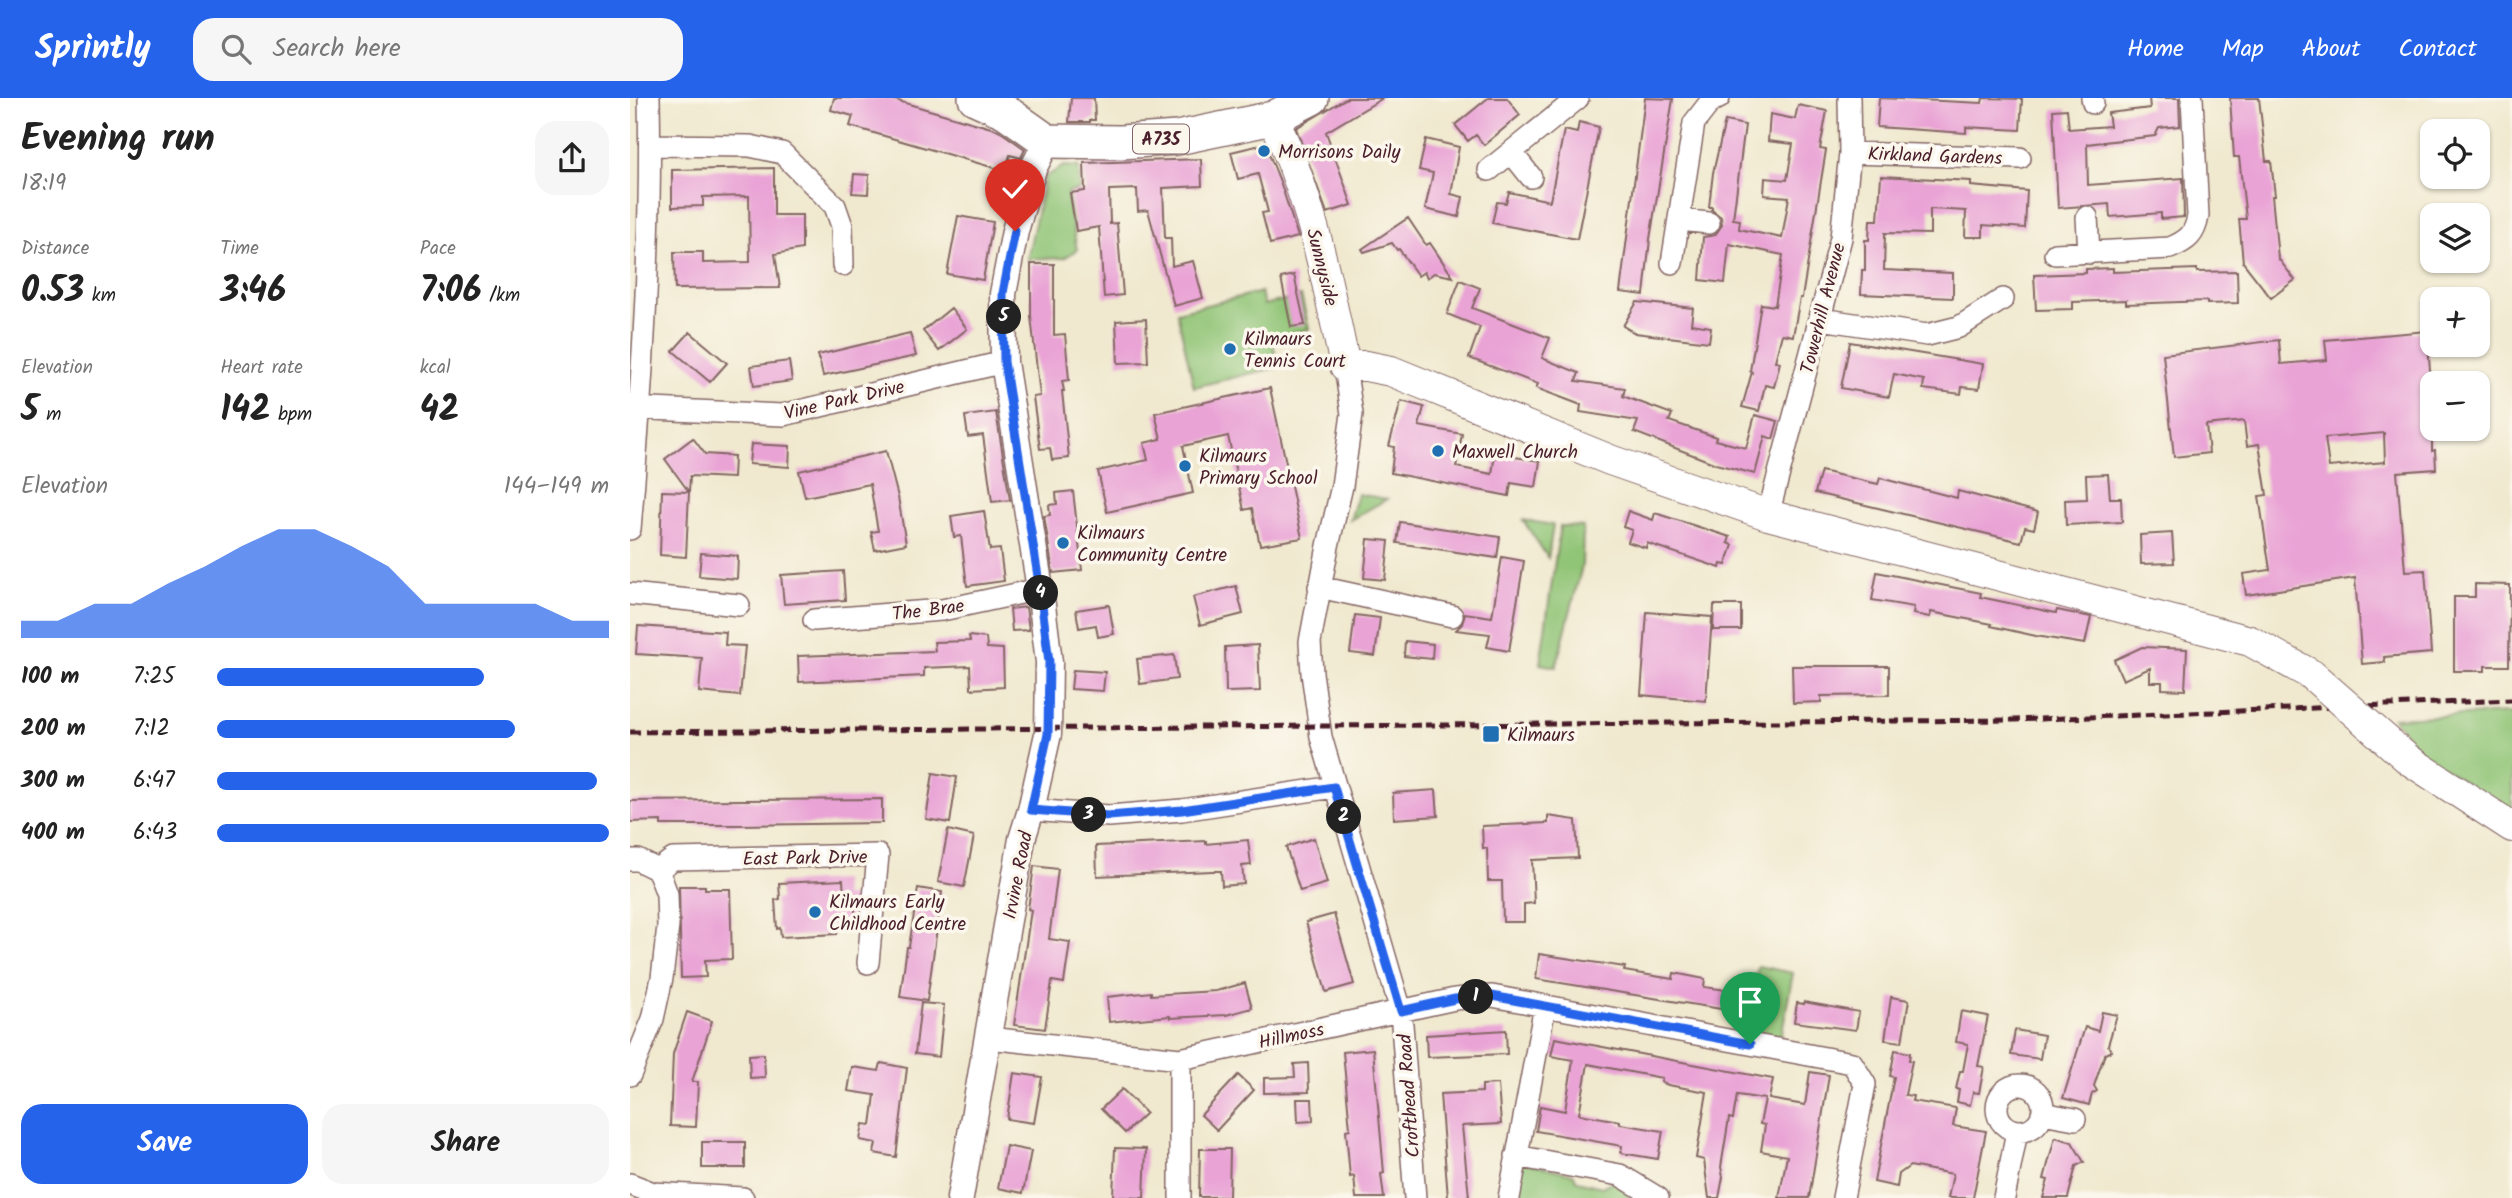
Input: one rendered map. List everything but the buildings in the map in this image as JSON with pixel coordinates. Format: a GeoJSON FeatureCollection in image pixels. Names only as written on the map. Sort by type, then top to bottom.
{"type":"FeatureCollection","features":[{"type":"Feature","properties":{"kind":"main road"},"geometry":{"type":"LineString","coordinates":[[975,98],[1009,105],[1047,141]]}},
{"type":"Feature","properties":{"kind":"main road","name":"A735"},"geometry":{"type":"LineString","coordinates":[[1047,141],[1121,142],[1177,138],[1273,117],[1312,98]]}},
{"type":"Feature","properties":{"kind":"main road","name":"Sunnyside"},"geometry":{"type":"LineString","coordinates":[[1273,117],[1289,151],[1320,247],[1345,366]]}},
{"type":"Feature","properties":{"kind":"main road"},"geometry":{"type":"LineString","coordinates":[[1345,366],[1366,366],[1391,372],[1610,460],[1768,514],[2250,641],[2312,674],[2409,761],[2512,827]]}},
{"type":"Feature","properties":{"kind":"street"},"geometry":{"type":"LineString","coordinates":[[630,529],[650,145],[649,98]]}},
{"type":"Feature","properties":{"kind":"street"},"geometry":{"type":"LineString","coordinates":[[1489,170],[1577,98]]}},
{"type":"Feature","properties":{"kind":"street","name":"Towerhill Avenue"},"geometry":{"type":"LineString","coordinates":[[1768,514],[1841,239],[1850,153],[1849,98]]}},
{"type":"Feature","properties":{"kind":"street"},"geometry":{"type":"LineString","coordinates":[[2055,254],[2170,248],[2186,242],[2196,230],[2198,216],[2192,98]]}},
{"type":"Feature","properties":{"kind":"street"},"geometry":{"type":"LineString","coordinates":[[1672,263],[1694,123],[1713,99]]}},
{"type":"Feature","properties":{"kind":"street","name":"Irvine Road"},"geometry":{"type":"LineString","coordinates":[[960,1198],[1022,839],[1048,734],[1049,662],[1004,362],[1003,293],[1015,231],[1033,169],[1047,141]]}},
{"type":"Feature","properties":{"kind":"street"},"geometry":{"type":"LineString","coordinates":[[650,145],[750,146],[782,153],[835,206],[842,226],[843,265]]}},
{"type":"Feature","properties":{"kind":"street"},"geometry":{"type":"LineString","coordinates":[[1511,152],[1531,177]]}},
{"type":"Feature","properties":{"kind":"street","name":"Kirkland Gardens"},"geometry":{"type":"LineString","coordinates":[[1850,153],[2020,158]]}},
{"type":"Feature","properties":{"kind":"street"},"geometry":{"type":"LineString","coordinates":[[2087,217],[2089,253]]}},
{"type":"Feature","properties":{"kind":"street"},"geometry":{"type":"LineString","coordinates":[[1679,220],[1709,223]]}},
{"type":"Feature","properties":{"kind":"street"},"geometry":{"type":"LineString","coordinates":[[1821,319],[1927,335],[1959,327],[2003,299]]}},
{"type":"Feature","properties":{"kind":"street","name":"Vine Park Drive"},"geometry":{"type":"LineString","coordinates":[[635,408],[783,415],[1004,362]]}},
{"type":"Feature","properties":{"kind":"street","name":"Sunnyside"},"geometry":{"type":"LineString","coordinates":[[1319,587],[1342,486],[1352,414],[1345,366]]}},
{"type":"Feature","properties":{"kind":"street"},"geometry":{"type":"LineString","coordinates":[[1319,587],[1452,616]]}},
{"type":"Feature","properties":{"kind":"street","name":"Crofthead Road"},"geometry":{"type":"LineString","coordinates":[[1319,587],[1310,642],[1317,721],[1401,1011],[1415,1198]]}},
{"type":"Feature","properties":{"kind":"street","name":"The Brae"},"geometry":{"type":"LineString","coordinates":[[814,620],[942,610],[1040,589]]}},
{"type":"Feature","properties":{"kind":"street"},"geometry":{"type":"LineString","coordinates":[[630,594],[740,605]]}},
{"type":"Feature","properties":{"kind":"street"},"geometry":{"type":"LineString","coordinates":[[1031,810],[1121,815],[1182,810],[1334,787]]}},
{"type":"Feature","properties":{"kind":"street","name":"East Park Drive"},"geometry":{"type":"LineString","coordinates":[[658,870],[673,859],[878,855],[868,963]]}},
{"type":"Feature","properties":{"kind":"street"},"geometry":{"type":"LineString","coordinates":[[630,860],[638,860],[658,870],[667,894],[662,978],[653,1019],[630,1075]]}},
{"type":"Feature","properties":{"kind":"street","name":"Hillmoss"},"geometry":{"type":"LineString","coordinates":[[989,1038],[1180,1059],[1455,999],[1492,996],[1852,1063],[1865,1084],[1843,1198]]}},
{"type":"Feature","properties":{"kind":"street"},"geometry":{"type":"LineString","coordinates":[[1509,1198],[1545,1006]]}},
{"type":"Feature","properties":{"kind":"street"},"geometry":{"type":"LineString","coordinates":[[1180,1059],[1180,1198]]}},
{"type":"Feature","properties":{"kind":"street"},"geometry":{"type":"LineString","coordinates":[[2025,1086],[2034,1090],[2043,1104],[2042,1112],[2034,1126],[2017,1131],[2009,1128],[1998,1115],[1997,1107],[2006,1090],[2025,1086]]}},
{"type":"Feature","properties":{"kind":"street"},"geometry":{"type":"LineString","coordinates":[[2042,1112],[2075,1119]]}},
{"type":"Feature","properties":{"kind":"street"},"geometry":{"type":"LineString","coordinates":[[2004,1198],[2017,1131]]}},
{"type":"Feature","properties":{"kind":"street"},"geometry":{"type":"LineString","coordinates":[[1516,1156],[1619,1175],[1658,1198]]}},
{"type":"Feature","properties":{"kind":"street"},"geometry":{"type":"LineString","coordinates":[[630,1184],[653,1193],[743,1198]]}},
{"type":"Feature","properties":{"kind":"green space"},"geometry":{"type":"Polygon","coordinates":[[[1064,166],[1079,167],[1079,190],[1067,193],[1077,250],[1064,258],[1027,259],[1045,177],[1064,166]]]}},
{"type":"Feature","properties":{"kind":"green space","name":"Kilmaurs Tennis Court"},"geometry":{"type":"Polygon","coordinates":[[[1261,292],[1264,305],[1301,296],[1309,329],[1272,338],[1278,367],[1194,387],[1177,312],[1261,292]]]}},
{"type":"Feature","properties":{"kind":"green space"},"geometry":{"type":"Polygon","coordinates":[[[1358,494],[1387,499],[1350,520],[1358,494]]]}},
{"type":"Feature","properties":{"kind":"green space"},"geometry":{"type":"Polygon","coordinates":[[[1523,520],[1553,525],[1548,558],[1523,520]]]}},
{"type":"Feature","properties":{"kind":"green space"},"geometry":{"type":"Polygon","coordinates":[[[1560,526],[1583,527],[1582,566],[1556,667],[1540,664],[1560,526]]]}},
{"type":"Feature","properties":{"kind":"green space"},"geometry":{"type":"Polygon","coordinates":[[[2512,713],[2512,814],[2420,752],[2393,718],[2512,713]]]}},
{"type":"Feature","properties":{"kind":"green space"},"geometry":{"type":"Polygon","coordinates":[[[1758,966],[1793,973],[1781,1037],[1746,1031],[1758,966]]]}},
{"type":"Feature","properties":{"kind":"green space"},"geometry":{"type":"Polygon","coordinates":[[[1522,1162],[1574,1174],[1577,1181],[1602,1187],[1613,1181],[1646,1198],[1519,1198],[1522,1162]]]}},
{"type":"Feature","properties":{"kind":"railway"},"geometry":{"type":"LineString","coordinates":[[630,732],[2015,720],[2512,700]]}},
{"type":"Feature","properties":{"kind":"place","name":"Morrisons Daily"},"geometry":{"type":"Point","coordinates":[1264,151]}},
{"type":"Feature","properties":{"kind":"place","name":"Kilmaurs Tennis Court"},"geometry":{"type":"Point","coordinates":[1230,349]}},
{"type":"Feature","properties":{"kind":"place","name":"Maxwell Church"},"geometry":{"type":"Point","coordinates":[1438,451]}},
{"type":"Feature","properties":{"kind":"place","name":"Kilmaurs Primary School"},"geometry":{"type":"Point","coordinates":[1185,466]}},
{"type":"Feature","properties":{"kind":"place","name":"Kilmaurs Community Centre"},"geometry":{"type":"Point","coordinates":[1063,543]}},
{"type":"Feature","properties":{"kind":"place","name":"Kilmaurs"},"geometry":{"type":"Point","coordinates":[1491,734]}},
{"type":"Feature","properties":{"kind":"place","name":"Kilmaurs Early Childhood Centre"},"geometry":{"type":"Point","coordinates":[815,912]}},
{"type":"Feature","properties":{"kind":"route"},"geometry":{"type":"LineString","coordinates":[[1015,231],[1003,293],[1004,362],[1049,662],[1048,734],[1031,810],[1109,816],[1182,810],[1334,787],[1401,1011],[1455,999],[1492,996],[1750,1044]]}}]}
